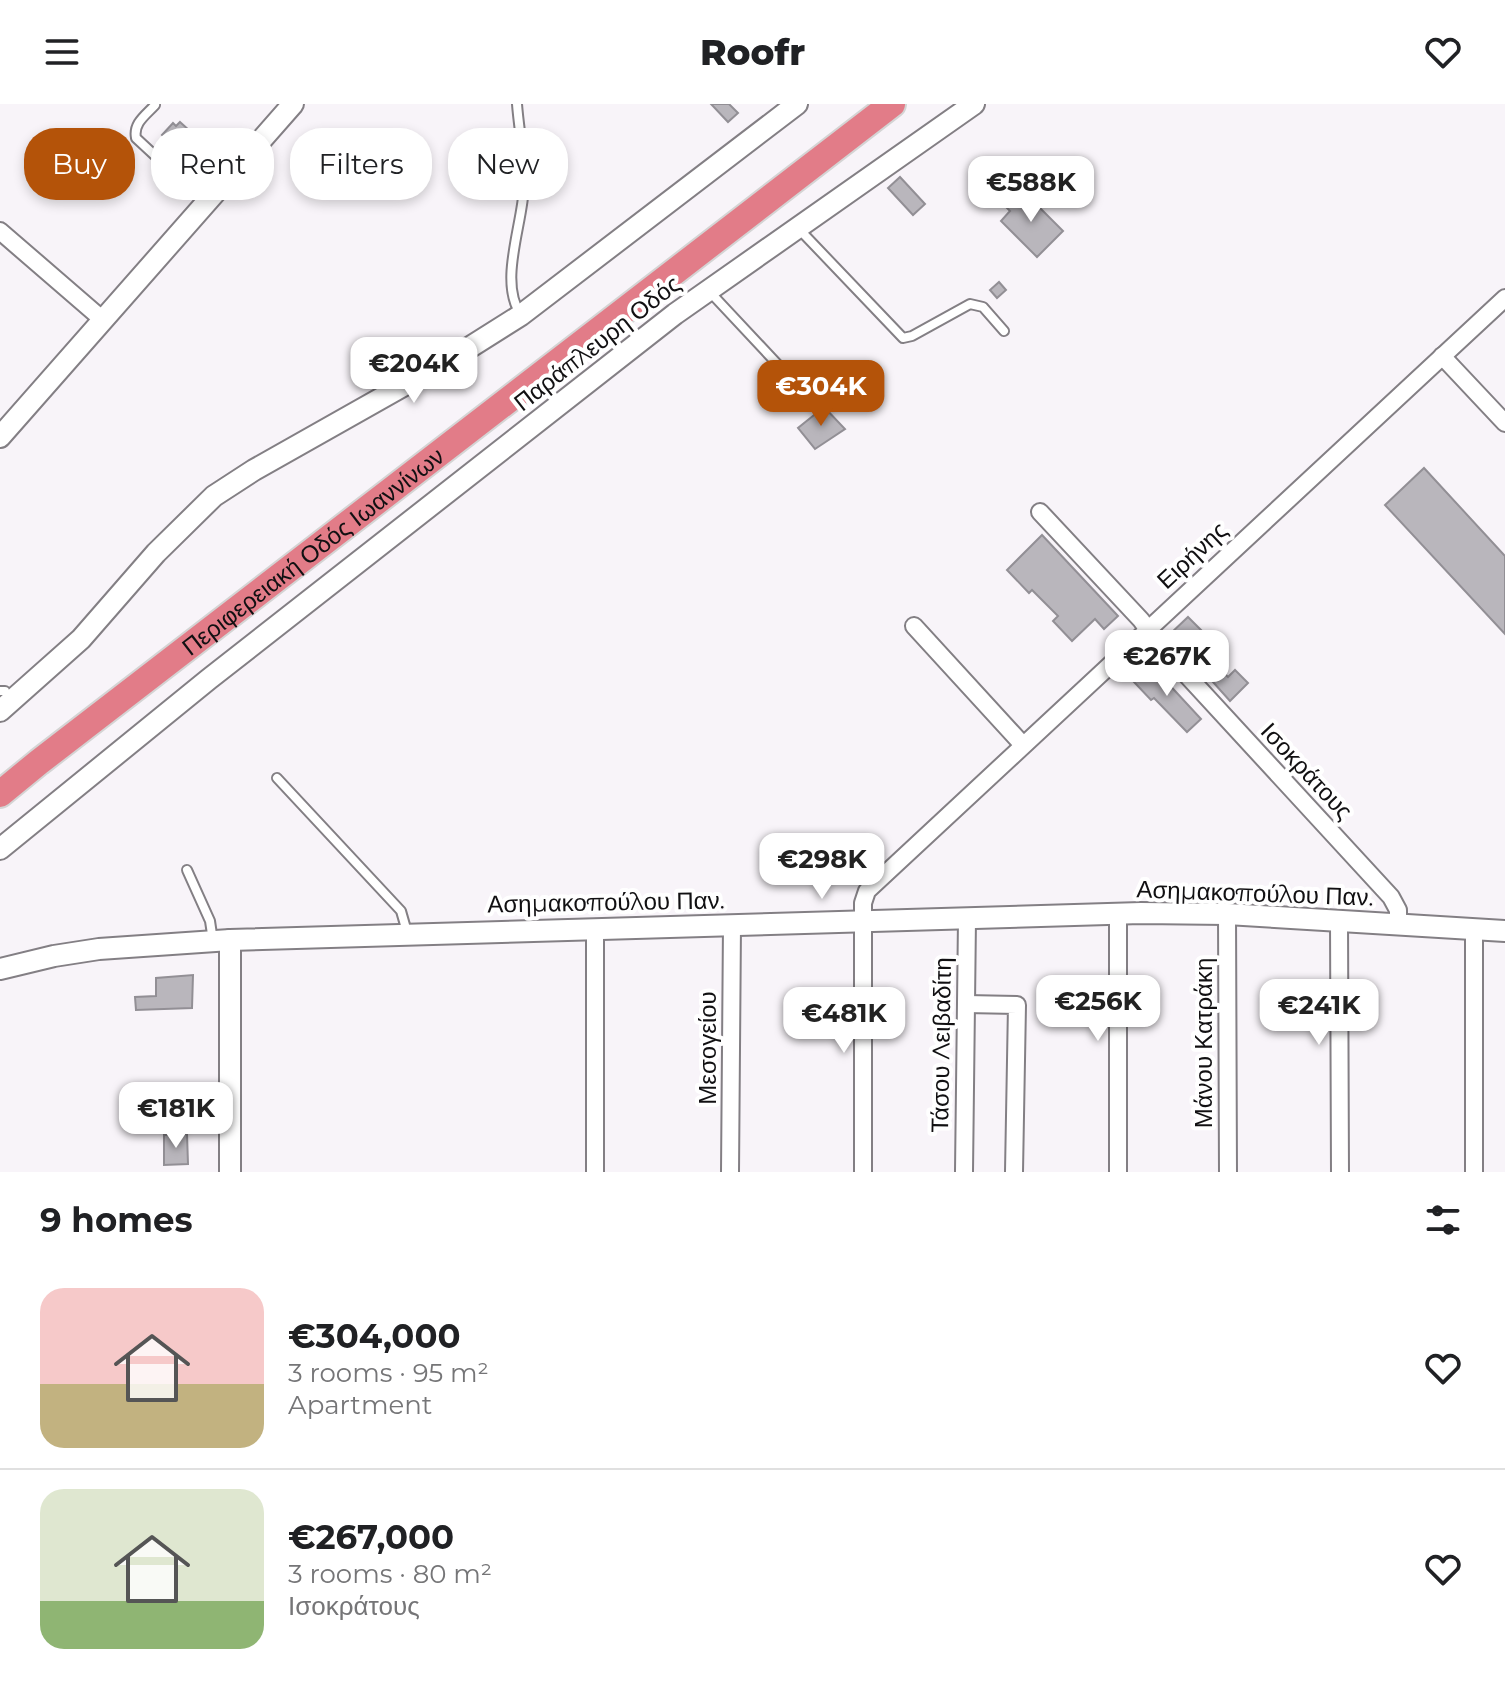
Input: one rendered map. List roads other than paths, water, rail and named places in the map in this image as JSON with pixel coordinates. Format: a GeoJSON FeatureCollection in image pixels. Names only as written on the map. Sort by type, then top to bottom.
{"type":"FeatureCollection","features":[{"type":"Feature","properties":{"kind":"highway","name":"Περιφερειακή Οδός Ιωαννίνων"},"geometry":{"type":"LineString","coordinates":[[0,794],[892,104]]}},
{"type":"Feature","properties":{"kind":"street"},"geometry":{"type":"LineString","coordinates":[[0,437],[293,104]]}},
{"type":"Feature","properties":{"kind":"street"},"geometry":{"type":"LineString","coordinates":[[2,698],[81,639],[182,525],[214,496],[254,470],[469,349],[521,315],[797,104]]}},
{"type":"Feature","properties":{"kind":"street","name":"Παράπλευρη Οδός"},"geometry":{"type":"LineString","coordinates":[[0,849],[198,688],[708,290],[974,104]]}},
{"type":"Feature","properties":{"kind":"street"},"geometry":{"type":"LineString","coordinates":[[0,231],[103,320]]}},
{"type":"Feature","properties":{"kind":"street","name":"Ειρήνης"},"geometry":{"type":"LineString","coordinates":[[863,1172],[864,900],[869,889],[1505,298]]}},
{"type":"Feature","properties":{"kind":"street"},"geometry":{"type":"LineString","coordinates":[[1442,356],[1505,423]]}},
{"type":"Feature","properties":{"kind":"street","name":"Ισοκράτους"},"geometry":{"type":"LineString","coordinates":[[1040,512],[1391,897],[1398,910],[1398,925]]}},
{"type":"Feature","properties":{"kind":"street"},"geometry":{"type":"LineString","coordinates":[[914,626],[1023,745]]}},
{"type":"Feature","properties":{"kind":"street"},"geometry":{"type":"LineString","coordinates":[[1118,914],[1118,1172]]}},
{"type":"Feature","properties":{"kind":"street","name":"Ασημακοπούλου Παν."},"geometry":{"type":"LineString","coordinates":[[0,969],[66,954],[140,946],[407,933],[1118,914],[1227,914],[1398,925],[1494,927]]}},
{"type":"Feature","properties":{"kind":"street","name":"Μάνου Κατράκη"},"geometry":{"type":"LineString","coordinates":[[1227,914],[1228,1172]]}},
{"type":"Feature","properties":{"kind":"street","name":"Τάσου Λειβαδίτη"},"geometry":{"type":"LineString","coordinates":[[964,1172],[967,919]]}},
{"type":"Feature","properties":{"kind":"street"},"geometry":{"type":"LineString","coordinates":[[1339,921],[1340,1172]]}},
{"type":"Feature","properties":{"kind":"street","name":"Μεσογείου"},"geometry":{"type":"LineString","coordinates":[[730,1172],[732,925]]}},
{"type":"Feature","properties":{"kind":"street"},"geometry":{"type":"LineString","coordinates":[[1474,1172],[1494,927]]}},
{"type":"Feature","properties":{"kind":"street"},"geometry":{"type":"LineString","coordinates":[[595,929],[595,1172]]}},
{"type":"Feature","properties":{"kind":"street"},"geometry":{"type":"LineString","coordinates":[[222,941],[230,1172]]}},
{"type":"Feature","properties":{"kind":"street"},"geometry":{"type":"LineString","coordinates":[[966,1004],[1017,1005],[1014,1172]]}},
{"type":"Feature","properties":{"kind":"lane"},"geometry":{"type":"LineString","coordinates":[[517,104],[524,187],[510,287],[514,304],[521,315]]}},
{"type":"Feature","properties":{"kind":"lane"},"geometry":{"type":"LineString","coordinates":[[155,105],[138,123],[136,138],[206,202]]}},
{"type":"Feature","properties":{"kind":"lane"},"geometry":{"type":"LineString","coordinates":[[797,227],[903,338],[970,304],[983,307],[1004,331]]}},
{"type":"Feature","properties":{"kind":"lane"},"geometry":{"type":"LineString","coordinates":[[708,290],[797,385]]}},
{"type":"Feature","properties":{"kind":"lane"},"geometry":{"type":"LineString","coordinates":[[277,778],[401,911],[407,933]]}},
{"type":"Feature","properties":{"kind":"lane"},"geometry":{"type":"LineString","coordinates":[[187,870],[222,941]]}}]}
